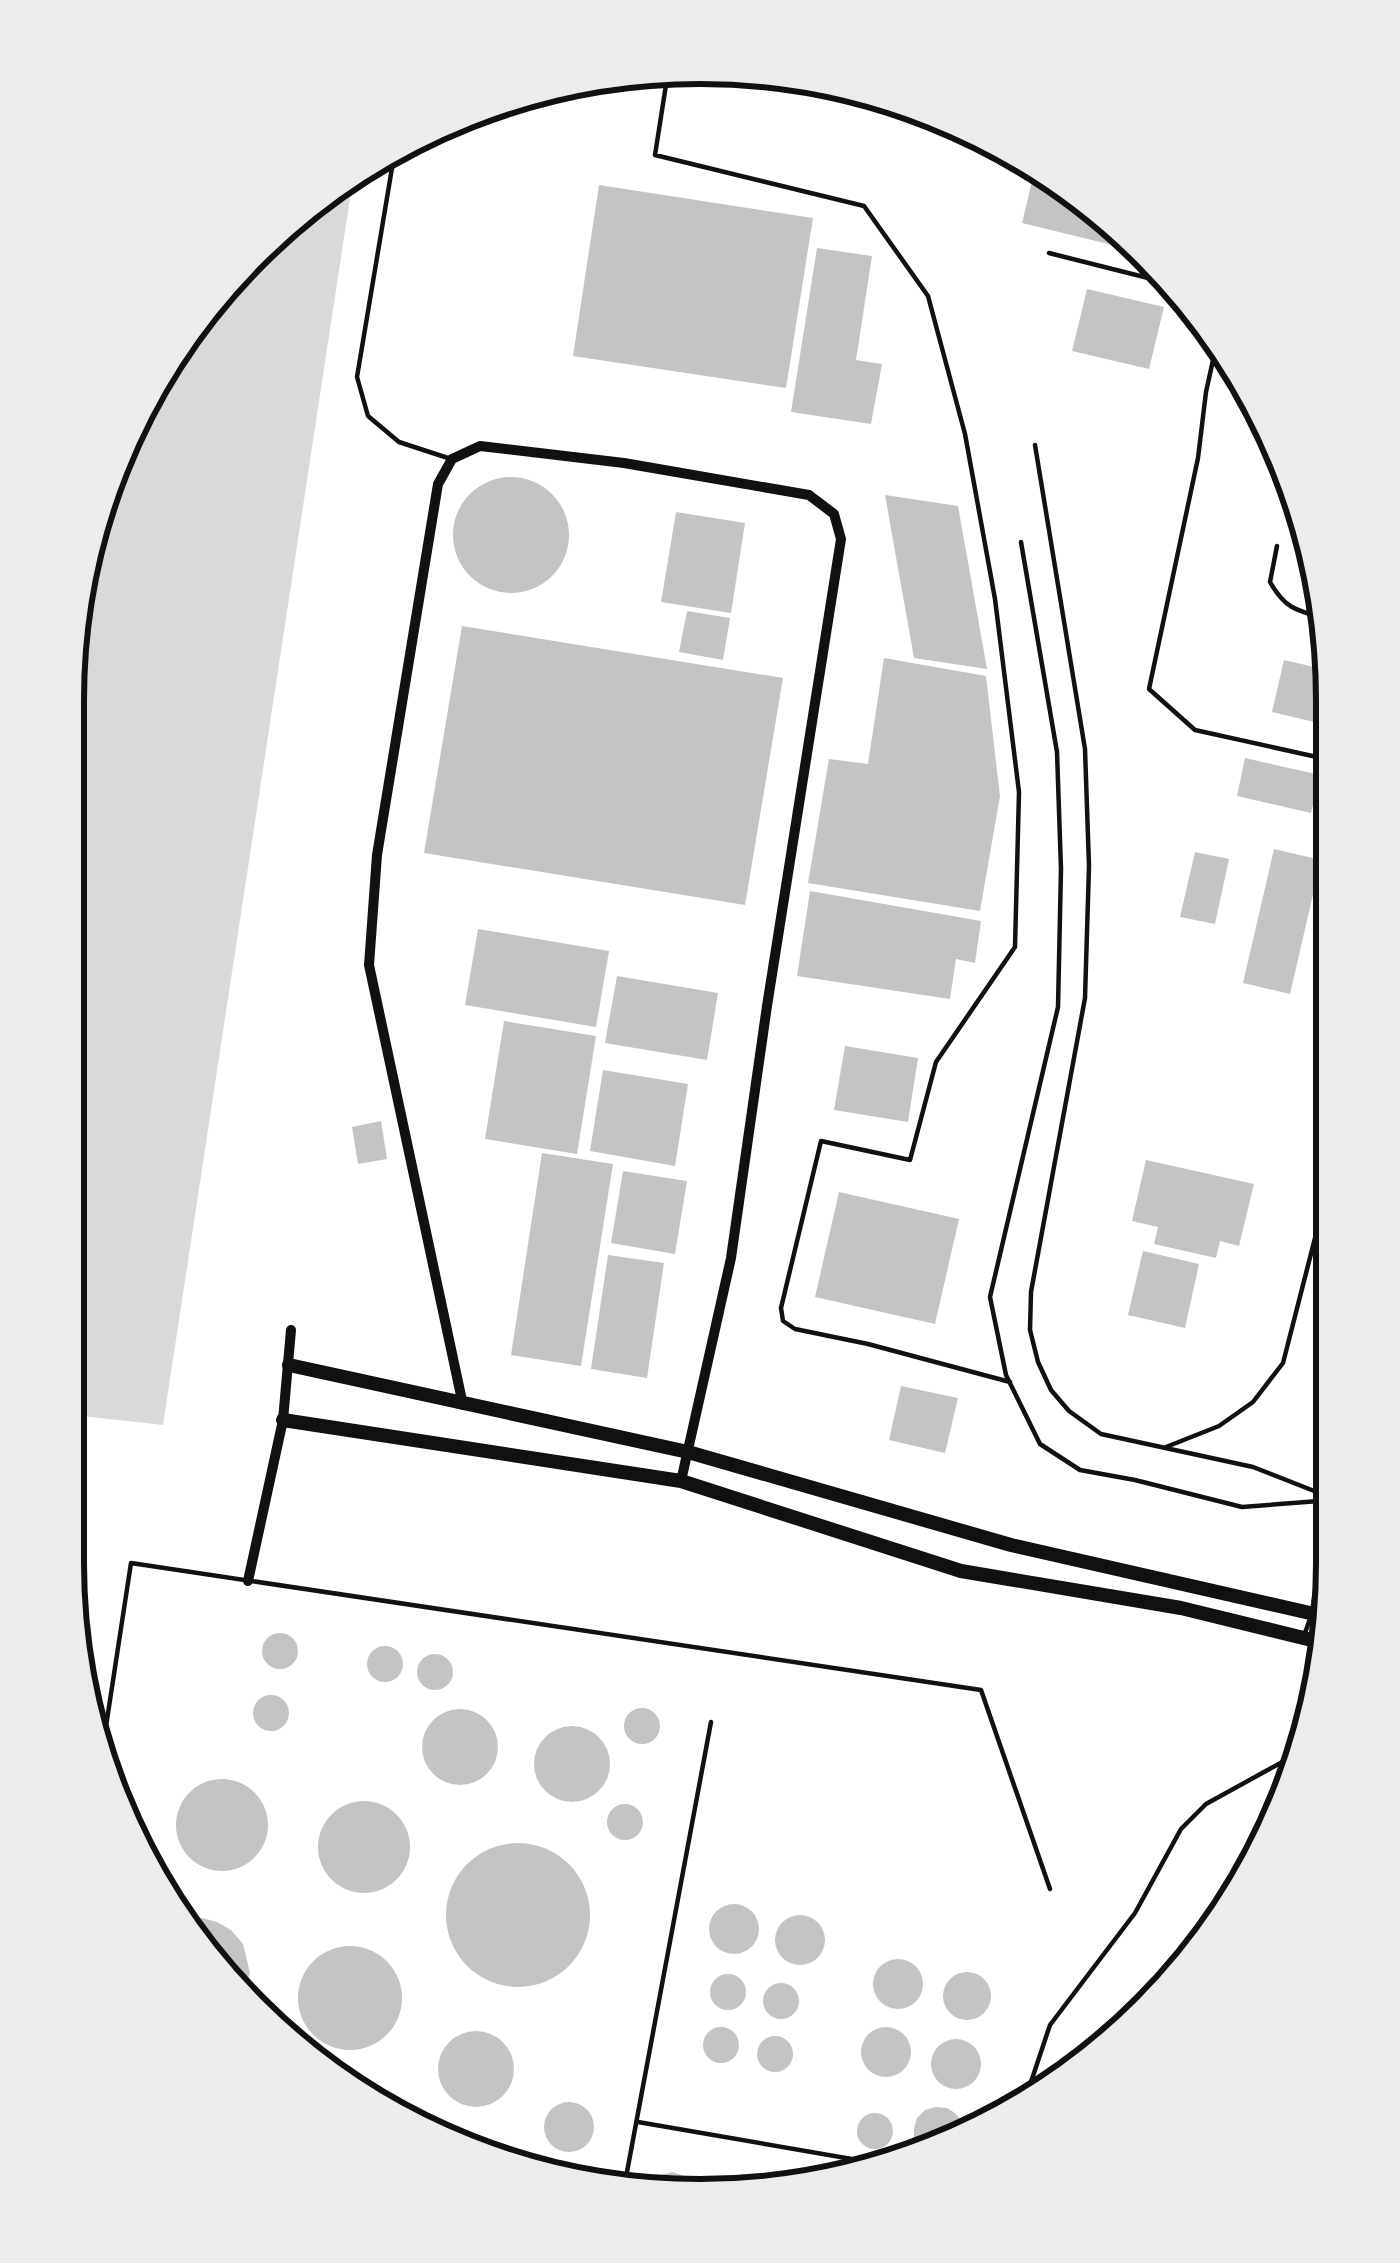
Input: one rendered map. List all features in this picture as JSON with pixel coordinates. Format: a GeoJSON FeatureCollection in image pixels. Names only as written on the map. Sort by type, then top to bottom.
{"type":"FeatureCollection","features":[{"type":"Feature","properties":{"kind":"street"},"geometry":{"type":"LineString","coordinates":[[464,1405],[369,965],[377,855],[438,484],[452,459],[480,446],[624,463],[809,495],[834,514],[841,539],[731,1258],[681,1481]]}},
{"type":"Feature","properties":{"kind":"street"},"geometry":{"type":"LineString","coordinates":[[248,1581],[283,1420],[291,1330]]}},
{"type":"Feature","properties":{"kind":"street"},"geometry":{"type":"LineString","coordinates":[[289,1365],[688,1452],[1012,1545],[1312,1613]]}},
{"type":"Feature","properties":{"kind":"street"},"geometry":{"type":"LineString","coordinates":[[283,1420],[681,1481],[961,1571],[1181,1608],[1311,1640]]}},
{"type":"Feature","properties":{"kind":"lane"},"geometry":{"type":"LineString","coordinates":[[666,85],[655,155],[864,206],[928,296],[965,434],[995,599],[1019,792],[1015,947],[936,1062],[910,1160],[821,1141],[781,1308],[783,1321],[795,1329],[1010,1382]]}},
{"type":"Feature","properties":{"kind":"lane"},"geometry":{"type":"LineString","coordinates":[[392,167],[357,376],[368,416],[399,442],[452,459]]}},
{"type":"Feature","properties":{"kind":"lane"},"geometry":{"type":"LineString","coordinates":[[1049,253],[1149,278]]}},
{"type":"Feature","properties":{"kind":"lane"},"geometry":{"type":"LineString","coordinates":[[1213,359],[1198,458],[1149,689],[1195,730],[1316,757]]}},
{"type":"Feature","properties":{"kind":"lane"},"geometry":{"type":"LineString","coordinates":[[1035,446],[1085,749],[1089,866],[1085,998],[1031,1292],[1030,1330],[1038,1362],[1051,1390],[1100,1434],[1253,1467],[1316,1493]]}},
{"type":"Feature","properties":{"kind":"lane"},"geometry":{"type":"LineString","coordinates":[[1021,542],[1057,752],[1060,938],[1058,1007],[990,1298],[1010,1382],[1040,1444],[1080,1470],[1242,1507],[1316,1500]]}},
{"type":"Feature","properties":{"kind":"lane"},"geometry":{"type":"LineString","coordinates":[[1277,546],[1270,582],[1282,602],[1310,615]]}},
{"type":"Feature","properties":{"kind":"lane"},"geometry":{"type":"LineString","coordinates":[[1166,1447],[1219,1426],[1252,1402],[1283,1364],[1316,1236]]}},
{"type":"Feature","properties":{"kind":"lane"},"geometry":{"type":"LineString","coordinates":[[106,1726],[131,1563],[981,1690],[1050,1889]]}},
{"type":"Feature","properties":{"kind":"lane"},"geometry":{"type":"LineString","coordinates":[[1303,1638],[1315,1586]]}},
{"type":"Feature","properties":{"kind":"lane"},"geometry":{"type":"LineString","coordinates":[[626,2175],[711,1722]]}},
{"type":"Feature","properties":{"kind":"lane"},"geometry":{"type":"LineString","coordinates":[[1031,2082],[1050,2025],[1135,1913],[1181,1829],[1205,1804],[1283,1762]]}},
{"type":"Feature","properties":{"kind":"lane"},"geometry":{"type":"LineString","coordinates":[[636,2122],[851,2160]]}},
{"type":"Feature","properties":{"kind":"shaded area"},"geometry":{"type":"Polygon","coordinates":[[[351,193],[163,1425],[84,1416],[84,700],[89,620],[117,502],[167,392],[211,325],[264,264],[351,193]]]}},
{"type":"Feature","properties":{"kind":"building"},"geometry":{"type":"Polygon","coordinates":[[[1032,182],[1116,246],[1022,223],[1032,182]]]}},
{"type":"Feature","properties":{"kind":"building"},"geometry":{"type":"Polygon","coordinates":[[[599,185],[813,218],[786,388],[573,356],[599,185]]]}},
{"type":"Feature","properties":{"kind":"building"},"geometry":{"type":"Polygon","coordinates":[[[817,248],[872,256],[856,360],[882,364],[871,424],[791,412],[817,248]]]}},
{"type":"Feature","properties":{"kind":"building"},"geometry":{"type":"Polygon","coordinates":[[[1087,289],[1164,307],[1149,369],[1072,351],[1087,289]]]}},
{"type":"Feature","properties":{"kind":"building"},"geometry":{"type":"Polygon","coordinates":[[[511,477],[533,482],[552,494],[564,513],[569,535],[564,557],[552,576],[533,588],[511,593],[489,588],[470,576],[458,557],[453,535],[458,513],[470,494],[489,482],[511,477]]]}},
{"type":"Feature","properties":{"kind":"building"},"geometry":{"type":"Polygon","coordinates":[[[885,495],[958,506],[987,669],[914,658],[885,495]]]}},
{"type":"Feature","properties":{"kind":"building"},"geometry":{"type":"Polygon","coordinates":[[[676,512],[745,523],[731,613],[661,602],[676,512]]]}},
{"type":"Feature","properties":{"kind":"building"},"geometry":{"type":"Polygon","coordinates":[[[687,611],[730,618],[723,660],[679,652],[687,611]]]}},
{"type":"Feature","properties":{"kind":"building"},"geometry":{"type":"Polygon","coordinates":[[[462,626],[783,678],[745,905],[424,853],[462,626]]]}},
{"type":"Feature","properties":{"kind":"building"},"geometry":{"type":"Polygon","coordinates":[[[884,658],[986,676],[1000,796],[980,911],[808,883],[829,759],[868,764],[884,658]]]}},
{"type":"Feature","properties":{"kind":"building"},"geometry":{"type":"Polygon","coordinates":[[[1284,660],[1315,667],[1316,722],[1272,712],[1284,660]]]}},
{"type":"Feature","properties":{"kind":"building"},"geometry":{"type":"Polygon","coordinates":[[[1245,758],[1316,774],[1311,813],[1237,796],[1245,758]]]}},
{"type":"Feature","properties":{"kind":"building"},"geometry":{"type":"Polygon","coordinates":[[[1274,849],[1316,859],[1316,882],[1290,994],[1243,983],[1274,849]]]}},
{"type":"Feature","properties":{"kind":"building"},"geometry":{"type":"Polygon","coordinates":[[[1195,852],[1229,859],[1215,924],[1180,917],[1195,852]]]}},
{"type":"Feature","properties":{"kind":"building"},"geometry":{"type":"Polygon","coordinates":[[[810,891],[981,921],[975,963],[956,959],[950,999],[797,976],[810,891]]]}},
{"type":"Feature","properties":{"kind":"building"},"geometry":{"type":"Polygon","coordinates":[[[478,929],[609,951],[596,1027],[465,1005],[478,929]]]}},
{"type":"Feature","properties":{"kind":"building"},"geometry":{"type":"Polygon","coordinates":[[[617,976],[718,993],[707,1060],[605,1043],[617,976]]]}},
{"type":"Feature","properties":{"kind":"building"},"geometry":{"type":"Polygon","coordinates":[[[504,1021],[596,1036],[577,1154],[485,1139],[504,1021]]]}},
{"type":"Feature","properties":{"kind":"building"},"geometry":{"type":"Polygon","coordinates":[[[845,1046],[918,1058],[908,1122],[834,1110],[845,1046]]]}},
{"type":"Feature","properties":{"kind":"building"},"geometry":{"type":"Polygon","coordinates":[[[603,1070],[688,1084],[675,1166],[590,1151],[603,1070]]]}},
{"type":"Feature","properties":{"kind":"building"},"geometry":{"type":"Polygon","coordinates":[[[381,1121],[387,1159],[358,1164],[352,1127],[381,1121]]]}},
{"type":"Feature","properties":{"kind":"building"},"geometry":{"type":"Polygon","coordinates":[[[542,1153],[613,1164],[581,1366],[511,1355],[542,1153]]]}},
{"type":"Feature","properties":{"kind":"building"},"geometry":{"type":"Polygon","coordinates":[[[1146,1160],[1254,1184],[1239,1246],[1220,1241],[1216,1258],[1154,1244],[1158,1227],[1132,1221],[1146,1160]]]}},
{"type":"Feature","properties":{"kind":"building"},"geometry":{"type":"Polygon","coordinates":[[[623,1171],[687,1181],[675,1254],[611,1243],[623,1171]]]}},
{"type":"Feature","properties":{"kind":"building"},"geometry":{"type":"Polygon","coordinates":[[[839,1192],[959,1219],[935,1324],[815,1297],[839,1192]]]}},
{"type":"Feature","properties":{"kind":"building"},"geometry":{"type":"Polygon","coordinates":[[[1143,1251],[1199,1264],[1185,1328],[1128,1315],[1143,1251]]]}},
{"type":"Feature","properties":{"kind":"building"},"geometry":{"type":"Polygon","coordinates":[[[608,1255],[664,1263],[647,1378],[591,1369],[608,1255]]]}},
{"type":"Feature","properties":{"kind":"building"},"geometry":{"type":"Polygon","coordinates":[[[901,1386],[958,1398],[945,1453],[889,1440],[901,1386]]]}},
{"type":"Feature","properties":{"kind":"building"},"geometry":{"type":"Polygon","coordinates":[[[280,1633],[293,1638],[298,1651],[293,1664],[280,1669],[267,1664],[262,1651],[267,1638],[280,1633]]]}},
{"type":"Feature","properties":{"kind":"building"},"geometry":{"type":"Polygon","coordinates":[[[385,1646],[398,1651],[403,1664],[398,1677],[385,1682],[372,1677],[367,1664],[372,1651],[385,1646]]]}},
{"type":"Feature","properties":{"kind":"building"},"geometry":{"type":"Polygon","coordinates":[[[435,1654],[448,1659],[453,1672],[448,1685],[435,1690],[422,1685],[417,1672],[422,1659],[435,1654]]]}},
{"type":"Feature","properties":{"kind":"building"},"geometry":{"type":"Polygon","coordinates":[[[271,1695],[284,1700],[289,1713],[284,1726],[271,1731],[258,1726],[253,1713],[258,1700],[271,1695]]]}},
{"type":"Feature","properties":{"kind":"building"},"geometry":{"type":"Polygon","coordinates":[[[642,1708],[655,1713],[660,1726],[655,1739],[642,1744],[629,1739],[624,1726],[629,1713],[642,1708]]]}},
{"type":"Feature","properties":{"kind":"building"},"geometry":{"type":"Polygon","coordinates":[[[460,1709],[487,1720],[498,1747],[487,1774],[460,1785],[433,1774],[422,1747],[433,1720],[460,1709]]]}},
{"type":"Feature","properties":{"kind":"building"},"geometry":{"type":"Polygon","coordinates":[[[572,1726],[599,1737],[610,1764],[599,1791],[572,1802],[545,1791],[534,1764],[545,1737],[572,1726]]]}},
{"type":"Feature","properties":{"kind":"building"},"geometry":{"type":"Polygon","coordinates":[[[222,1779],[240,1782],[255,1792],[265,1807],[265,1843],[255,1858],[240,1868],[222,1871],[204,1868],[189,1858],[179,1843],[176,1825],[179,1807],[189,1792],[204,1782],[222,1779]]]}},
{"type":"Feature","properties":{"kind":"building"},"geometry":{"type":"Polygon","coordinates":[[[364,1801],[382,1804],[397,1814],[407,1829],[407,1865],[397,1880],[382,1890],[364,1893],[346,1890],[331,1880],[321,1865],[318,1847],[321,1829],[331,1814],[346,1804],[364,1801]]]}},
{"type":"Feature","properties":{"kind":"building"},"geometry":{"type":"Polygon","coordinates":[[[625,1804],[638,1809],[643,1822],[638,1835],[625,1840],[612,1835],[607,1822],[612,1809],[625,1804]]]}},
{"type":"Feature","properties":{"kind":"building"},"geometry":{"type":"Polygon","coordinates":[[[518,1843],[546,1848],[569,1864],[585,1887],[590,1915],[585,1943],[569,1966],[546,1982],[518,1987],[490,1982],[467,1966],[451,1943],[446,1915],[451,1887],[467,1864],[490,1848],[518,1843]]]}},
{"type":"Feature","properties":{"kind":"building"},"geometry":{"type":"Polygon","coordinates":[[[734,1904],[751,1912],[759,1929],[751,1946],[734,1954],[717,1946],[709,1929],[717,1912],[734,1904]]]}},
{"type":"Feature","properties":{"kind":"building"},"geometry":{"type":"Polygon","coordinates":[[[800,1915],[817,1923],[825,1940],[817,1957],[800,1965],[783,1957],[775,1940],[783,1923],[800,1915]]]}},
{"type":"Feature","properties":{"kind":"building"},"geometry":{"type":"Polygon","coordinates":[[[197,1919],[217,1922],[243,1944],[248,1981],[211,1938],[197,1919]]]}},
{"type":"Feature","properties":{"kind":"building"},"geometry":{"type":"Polygon","coordinates":[[[350,1946],[370,1950],[387,1961],[398,1978],[402,1998],[398,2018],[387,2035],[370,2046],[350,2050],[330,2046],[313,2035],[302,2018],[298,1998],[302,1978],[313,1961],[330,1950],[350,1946]]]}},
{"type":"Feature","properties":{"kind":"building"},"geometry":{"type":"Polygon","coordinates":[[[898,1959],[915,1967],[923,1984],[915,2001],[898,2009],[881,2001],[873,1984],[881,1967],[898,1959]]]}},
{"type":"Feature","properties":{"kind":"building"},"geometry":{"type":"Polygon","coordinates":[[[967,1972],[984,1979],[991,1996],[984,2013],[967,2020],[950,2013],[943,1996],[950,1979],[967,1972]]]}},
{"type":"Feature","properties":{"kind":"building"},"geometry":{"type":"Polygon","coordinates":[[[728,1974],[741,1979],[746,1992],[741,2005],[728,2010],[715,2005],[710,1992],[715,1979],[728,1974]]]}},
{"type":"Feature","properties":{"kind":"building"},"geometry":{"type":"Polygon","coordinates":[[[781,1983],[794,1988],[799,2001],[794,2014],[781,2019],[768,2014],[763,2001],[768,1988],[781,1983]]]}},
{"type":"Feature","properties":{"kind":"building"},"geometry":{"type":"Polygon","coordinates":[[[721,2027],[734,2032],[739,2045],[734,2058],[721,2063],[708,2058],[703,2045],[708,2032],[721,2027]]]}},
{"type":"Feature","properties":{"kind":"building"},"geometry":{"type":"Polygon","coordinates":[[[886,2027],[903,2035],[911,2052],[903,2069],[886,2077],[869,2069],[861,2052],[869,2035],[886,2027]]]}},
{"type":"Feature","properties":{"kind":"building"},"geometry":{"type":"Polygon","coordinates":[[[476,2031],[503,2042],[514,2069],[503,2096],[476,2107],[449,2096],[438,2069],[449,2042],[476,2031]]]}},
{"type":"Feature","properties":{"kind":"building"},"geometry":{"type":"Polygon","coordinates":[[[775,2036],[788,2041],[793,2054],[788,2067],[775,2072],[762,2067],[757,2054],[762,2041],[775,2036]]]}},
{"type":"Feature","properties":{"kind":"building"},"geometry":{"type":"Polygon","coordinates":[[[956,2039],[973,2047],[981,2064],[973,2081],[956,2089],[939,2081],[931,2064],[939,2047],[956,2039]]]}},
{"type":"Feature","properties":{"kind":"building"},"geometry":{"type":"Polygon","coordinates":[[[569,2102],[586,2110],[594,2127],[586,2144],[569,2152],[552,2144],[544,2127],[552,2110],[569,2102]]]}},
{"type":"Feature","properties":{"kind":"building"},"geometry":{"type":"Polygon","coordinates":[[[947,2108],[961,2120],[915,2140],[917,2118],[925,2110],[947,2108]]]}},
{"type":"Feature","properties":{"kind":"building"},"geometry":{"type":"Polygon","coordinates":[[[875,2113],[888,2118],[893,2131],[888,2144],[875,2149],[862,2144],[857,2131],[862,2118],[875,2113]]]}},
{"type":"Feature","properties":{"kind":"building"},"geometry":{"type":"Polygon","coordinates":[[[672,2172],[692,2179],[658,2178],[672,2172]]]}}]}
